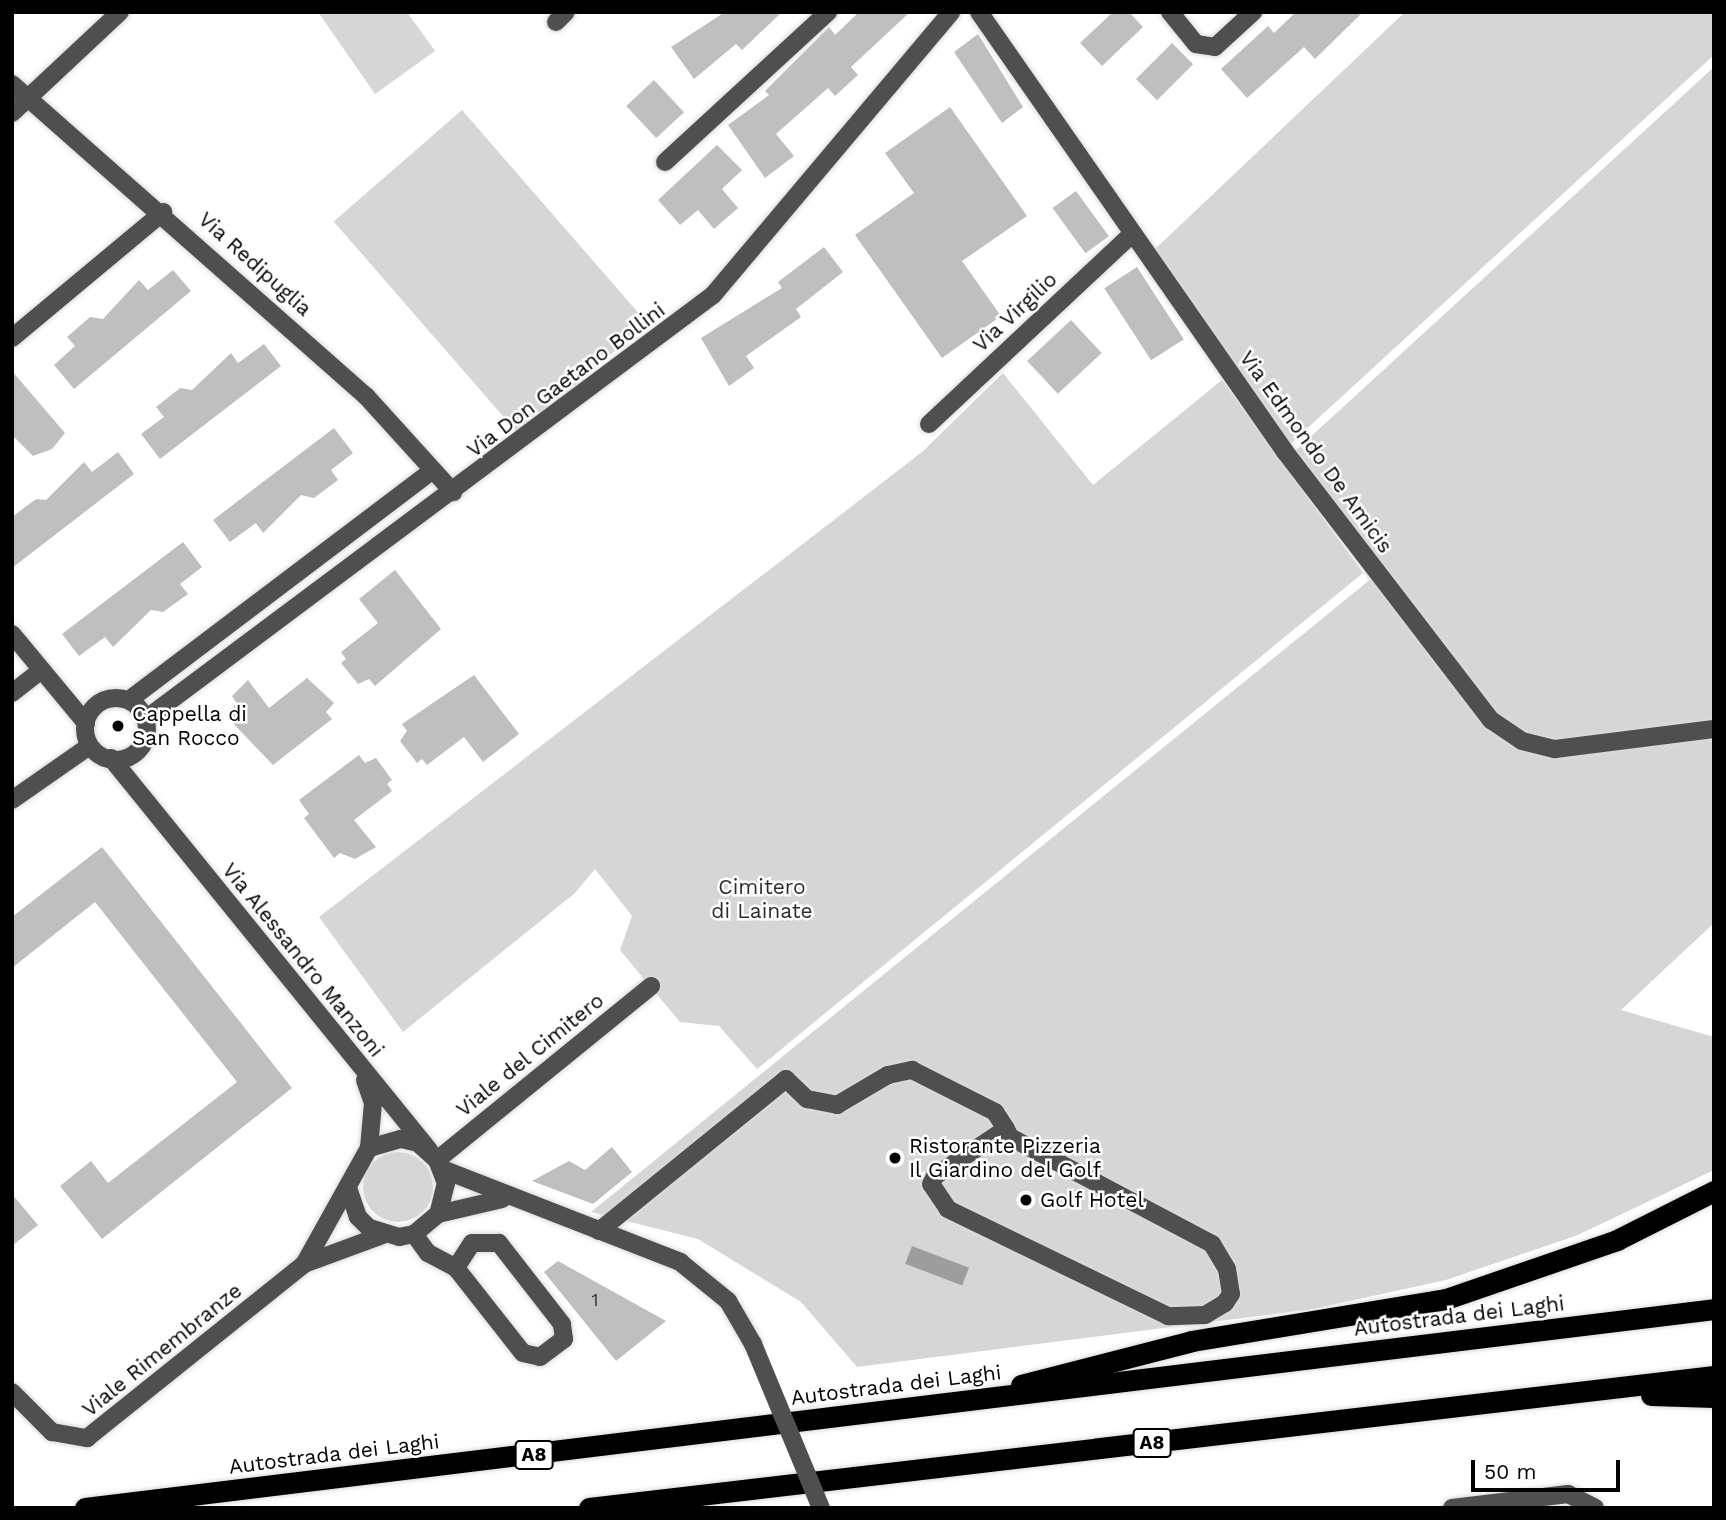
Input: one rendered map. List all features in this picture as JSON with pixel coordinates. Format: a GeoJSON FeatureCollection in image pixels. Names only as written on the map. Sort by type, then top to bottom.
{"type":"FeatureCollection","features":[{"type":"Feature","properties":{"kind":"highway"},"geometry":{"type":"LineString","coordinates":[[982,1399],[1075,1366],[1192,1341],[1446,1298],[1617,1240],[1714,1191]]}},
{"type":"Feature","properties":{"kind":"highway","name":"Autostrada dei Laghi"},"geometry":{"type":"LineString","coordinates":[[85,1508],[1714,1309]]}},
{"type":"Feature","properties":{"kind":"highway","name":"A8"},"geometry":{"type":"LineString","coordinates":[[589,1508],[1714,1376]]}},
{"type":"Feature","properties":{"kind":"highway"},"geometry":{"type":"LineString","coordinates":[[1589,1392],[1714,1397]]}},
{"type":"Feature","properties":{"kind":"street"},"geometry":{"type":"LineString","coordinates":[[12,113],[120,12]]}},
{"type":"Feature","properties":{"kind":"street"},"geometry":{"type":"LineString","coordinates":[[665,162],[828,12]]}},
{"type":"Feature","properties":{"kind":"street","name":"Via Don Gaetano Bollini"},"geometry":{"type":"LineString","coordinates":[[147,718],[453,492],[713,295],[951,12]]}},
{"type":"Feature","properties":{"kind":"street","name":"Via Edmondo De Amicis"},"geometry":{"type":"LineString","coordinates":[[979,12],[1385,586],[1508,734],[1555,749],[1714,729]]}},
{"type":"Feature","properties":{"kind":"street"},"geometry":{"type":"LineString","coordinates":[[1170,12],[1196,44],[1215,47],[1253,12]]}},
{"type":"Feature","properties":{"kind":"street","name":"Via Redipuglia"},"geometry":{"type":"LineString","coordinates":[[12,84],[163,212],[366,396],[453,492]]}},
{"type":"Feature","properties":{"kind":"street"},"geometry":{"type":"LineString","coordinates":[[12,338],[163,212]]}},
{"type":"Feature","properties":{"kind":"street","name":"Via Virgilio"},"geometry":{"type":"LineString","coordinates":[[929,424],[1133,233]]}},
{"type":"Feature","properties":{"kind":"street"},"geometry":{"type":"LineString","coordinates":[[86,723],[102,704],[129,700],[433,470]]}},
{"type":"Feature","properties":{"kind":"street"},"geometry":{"type":"LineString","coordinates":[[12,634],[86,723],[88,747]]}},
{"type":"Feature","properties":{"kind":"street"},"geometry":{"type":"LineString","coordinates":[[12,693],[41,670]]}},
{"type":"Feature","properties":{"kind":"street"},"geometry":{"type":"LineString","coordinates":[[88,747],[111,758],[130,754],[144,741],[147,718],[129,700]]}},
{"type":"Feature","properties":{"kind":"street"},"geometry":{"type":"LineString","coordinates":[[12,800],[88,747]]}},
{"type":"Feature","properties":{"kind":"street","name":"Via Alessandro Manzoni"},"geometry":{"type":"LineString","coordinates":[[130,754],[143,797]]}},
{"type":"Feature","properties":{"kind":"street","name":"Via Alessandro Manzoni"},"geometry":{"type":"LineString","coordinates":[[111,758],[361,1071],[436,1160],[507,1198],[599,1231],[698,1273],[728,1301],[753,1345],[821,1508]]}},
{"type":"Feature","properties":{"kind":"street","name":"Viale del Cimitero"},"geometry":{"type":"LineString","coordinates":[[436,1160],[651,986]]}},
{"type":"Feature","properties":{"kind":"street"},"geometry":{"type":"LineString","coordinates":[[599,1231],[786,1079],[807,1099],[837,1105],[888,1075],[912,1070],[995,1112],[1006,1129],[1212,1244],[1227,1269],[1231,1294],[1225,1303],[1205,1315],[1168,1316],[948,1209],[931,1184],[935,1176],[1006,1129]]}},
{"type":"Feature","properties":{"kind":"street"},"geometry":{"type":"LineString","coordinates":[[361,1071],[373,1103],[369,1148]]}},
{"type":"Feature","properties":{"kind":"street"},"geometry":{"type":"LineString","coordinates":[[304,1264],[348,1188],[358,1158],[369,1148],[401,1139],[436,1160],[446,1191],[438,1214]]}},
{"type":"Feature","properties":{"kind":"street"},"geometry":{"type":"LineString","coordinates":[[348,1188],[358,1217],[383,1235]]}},
{"type":"Feature","properties":{"kind":"street"},"geometry":{"type":"LineString","coordinates":[[304,1264],[383,1235],[414,1234],[438,1214],[471,1202],[507,1198]]}},
{"type":"Feature","properties":{"kind":"street"},"geometry":{"type":"LineString","coordinates":[[414,1234],[428,1253],[456,1268],[523,1353],[540,1357],[564,1339],[562,1324],[499,1243],[472,1243],[456,1268]]}},
{"type":"Feature","properties":{"kind":"street","name":"Viale Rimembranze"},"geometry":{"type":"LineString","coordinates":[[12,1392],[52,1432],[87,1438],[304,1264]]}},
{"type":"Feature","properties":{"kind":"street"},"geometry":{"type":"LineString","coordinates":[[1452,1508],[1567,1494],[1586,1505]]}},
{"type":"Feature","properties":{"kind":"green space"},"geometry":{"type":"Polygon","coordinates":[[[318,12],[407,12],[435,51],[375,94],[318,12]]]}},
{"type":"Feature","properties":{"kind":"green space"},"geometry":{"type":"Polygon","coordinates":[[[1405,12],[1714,12],[1714,55],[1288,446],[1153,251],[1405,12]]]}},
{"type":"Feature","properties":{"kind":"green space"},"geometry":{"type":"Polygon","coordinates":[[[1714,67],[1714,923],[1621,1010],[1714,1037],[1714,1170],[1578,1235],[1446,1280],[1313,1309],[857,1367],[801,1302],[698,1239],[591,1212],[1382,570],[1294,452],[1714,67]]]}},
{"type":"Feature","properties":{"kind":"green space"},"geometry":{"type":"Polygon","coordinates":[[[462,110],[647,323],[519,434],[334,222],[462,110]]]}},
{"type":"Feature","properties":{"kind":"green space","name":"Cimitero di Lainate"},"geometry":{"type":"Polygon","coordinates":[[[1003,373],[1093,485],[1222,380],[1363,573],[757,1069],[719,1026],[680,1022],[620,950],[632,916],[595,869],[575,893],[403,1032],[319,917],[922,452],[1003,373]]]}},
{"type":"Feature","properties":{"kind":"green space"},"geometry":{"type":"Polygon","coordinates":[[[405,1152],[418,1158],[427,1167],[431,1173],[431,1201],[423,1212],[412,1220],[391,1222],[373,1212],[365,1201],[363,1180],[373,1162],[384,1154],[405,1152]]]}},
{"type":"Feature","properties":{"kind":"shaded area"},"geometry":{"type":"Polygon","coordinates":[[[912,1246],[969,1268],[962,1286],[905,1264],[912,1246]]]}},
{"type":"Feature","properties":{"kind":"building"},"geometry":{"type":"Polygon","coordinates":[[[725,12],[782,12],[742,50],[736,44],[694,79],[671,47],[725,12]]]}},
{"type":"Feature","properties":{"kind":"building"},"geometry":{"type":"Polygon","coordinates":[[[859,12],[910,12],[851,67],[858,75],[835,96],[828,88],[776,134],[794,156],[765,178],[728,125],[769,95],[765,91],[829,27],[835,35],[859,12]]]}},
{"type":"Feature","properties":{"kind":"building"},"geometry":{"type":"Polygon","coordinates":[[[1113,12],[1129,12],[1143,27],[1102,66],[1080,43],[1113,12]]]}},
{"type":"Feature","properties":{"kind":"building"},"geometry":{"type":"Polygon","coordinates":[[[1296,12],[1363,12],[1315,59],[1304,47],[1247,98],[1221,69],[1268,26],[1274,33],[1296,12]]]}},
{"type":"Feature","properties":{"kind":"building"},"geometry":{"type":"Polygon","coordinates":[[[978,34],[1023,107],[1002,123],[954,52],[978,34]]]}},
{"type":"Feature","properties":{"kind":"building"},"geometry":{"type":"Polygon","coordinates":[[[1172,43],[1193,64],[1157,100],[1136,79],[1172,43]]]}},
{"type":"Feature","properties":{"kind":"building"},"geometry":{"type":"Polygon","coordinates":[[[654,80],[684,112],[656,138],[626,106],[654,80]]]}},
{"type":"Feature","properties":{"kind":"building"},"geometry":{"type":"Polygon","coordinates":[[[950,107],[1027,216],[962,261],[1001,316],[942,358],[855,235],[914,193],[885,153],[950,107]]]}},
{"type":"Feature","properties":{"kind":"building"},"geometry":{"type":"Polygon","coordinates":[[[717,145],[742,170],[722,189],[738,208],[714,229],[698,210],[680,225],[658,200],[717,145]]]}},
{"type":"Feature","properties":{"kind":"building"},"geometry":{"type":"Polygon","coordinates":[[[1076,191],[1109,236],[1085,253],[1053,208],[1076,191]]]}},
{"type":"Feature","properties":{"kind":"building"},"geometry":{"type":"Polygon","coordinates":[[[824,247],[843,272],[796,309],[801,317],[746,356],[754,368],[729,386],[701,338],[782,288],[778,282],[824,247]]]}},
{"type":"Feature","properties":{"kind":"building"},"geometry":{"type":"Polygon","coordinates":[[[1137,267],[1184,339],[1151,360],[1104,288],[1137,267]]]}},
{"type":"Feature","properties":{"kind":"building"},"geometry":{"type":"Polygon","coordinates":[[[173,270],[191,291],[74,389],[54,365],[75,346],[67,337],[90,317],[103,319],[139,280],[148,290],[173,270]]]}},
{"type":"Feature","properties":{"kind":"building"},"geometry":{"type":"Polygon","coordinates":[[[1071,320],[1102,353],[1058,394],[1027,361],[1071,320]]]}},
{"type":"Feature","properties":{"kind":"building"},"geometry":{"type":"Polygon","coordinates":[[[264,344],[281,366],[160,459],[141,434],[164,417],[156,407],[180,388],[192,390],[231,353],[238,363],[264,344]]]}},
{"type":"Feature","properties":{"kind":"building"},"geometry":{"type":"Polygon","coordinates":[[[12,371],[65,433],[52,449],[33,456],[12,435],[12,371]]]}},
{"type":"Feature","properties":{"kind":"building"},"geometry":{"type":"Polygon","coordinates":[[[334,428],[353,453],[331,470],[338,480],[314,498],[301,495],[263,533],[256,523],[230,542],[213,520],[334,428]]]}},
{"type":"Feature","properties":{"kind":"building"},"geometry":{"type":"Polygon","coordinates":[[[118,452],[134,474],[12,568],[12,517],[36,499],[46,500],[84,462],[92,472],[118,452]]]}},
{"type":"Feature","properties":{"kind":"building"},"geometry":{"type":"Polygon","coordinates":[[[183,542],[202,567],[180,584],[188,594],[163,612],[151,610],[113,647],[105,637],[79,656],[62,634],[183,542]]]}},
{"type":"Feature","properties":{"kind":"building"},"geometry":{"type":"Polygon","coordinates":[[[395,570],[441,629],[375,686],[369,679],[358,684],[341,663],[346,659],[341,652],[378,623],[359,599],[395,570]]]}},
{"type":"Feature","properties":{"kind":"building"},"geometry":{"type":"Polygon","coordinates":[[[474,675],[519,734],[483,762],[464,737],[427,765],[422,759],[417,763],[400,741],[407,731],[402,724],[474,675]]]}},
{"type":"Feature","properties":{"kind":"building"},"geometry":{"type":"Polygon","coordinates":[[[307,678],[334,703],[326,712],[332,719],[273,765],[228,718],[236,702],[232,696],[248,680],[269,708],[307,678]]]}},
{"type":"Feature","properties":{"kind":"building"},"geometry":{"type":"Polygon","coordinates":[[[359,755],[365,763],[376,758],[392,780],[387,784],[392,791],[354,820],[376,847],[355,859],[340,853],[334,858],[304,818],[309,814],[299,800],[359,755]]]}},
{"type":"Feature","properties":{"kind":"building"},"geometry":{"type":"Polygon","coordinates":[[[102,847],[292,1088],[102,1239],[60,1186],[91,1161],[108,1183],[237,1082],[95,902],[12,968],[12,917],[102,847]]]}},
{"type":"Feature","properties":{"kind":"building"},"geometry":{"type":"Polygon","coordinates":[[[612,1147],[632,1172],[593,1204],[532,1181],[569,1161],[585,1170],[612,1147]]]}},
{"type":"Feature","properties":{"kind":"building"},"geometry":{"type":"Polygon","coordinates":[[[12,1194],[38,1225],[12,1246],[12,1194]]]}},
{"type":"Feature","properties":{"kind":"building"},"geometry":{"type":"Polygon","coordinates":[[[558,1261],[666,1321],[616,1361],[544,1272],[558,1261]]]}},
{"type":"Feature","properties":{"kind":"place","name":"Cappella di San Rocco"},"geometry":{"type":"Point","coordinates":[118,726]}},
{"type":"Feature","properties":{"kind":"place","name":"Ristorante Pizzeria Il Giardino del Golf"},"geometry":{"type":"Point","coordinates":[895,1158]}},
{"type":"Feature","properties":{"kind":"place","name":"Golf Hotel"},"geometry":{"type":"Point","coordinates":[1026,1200]}}]}
